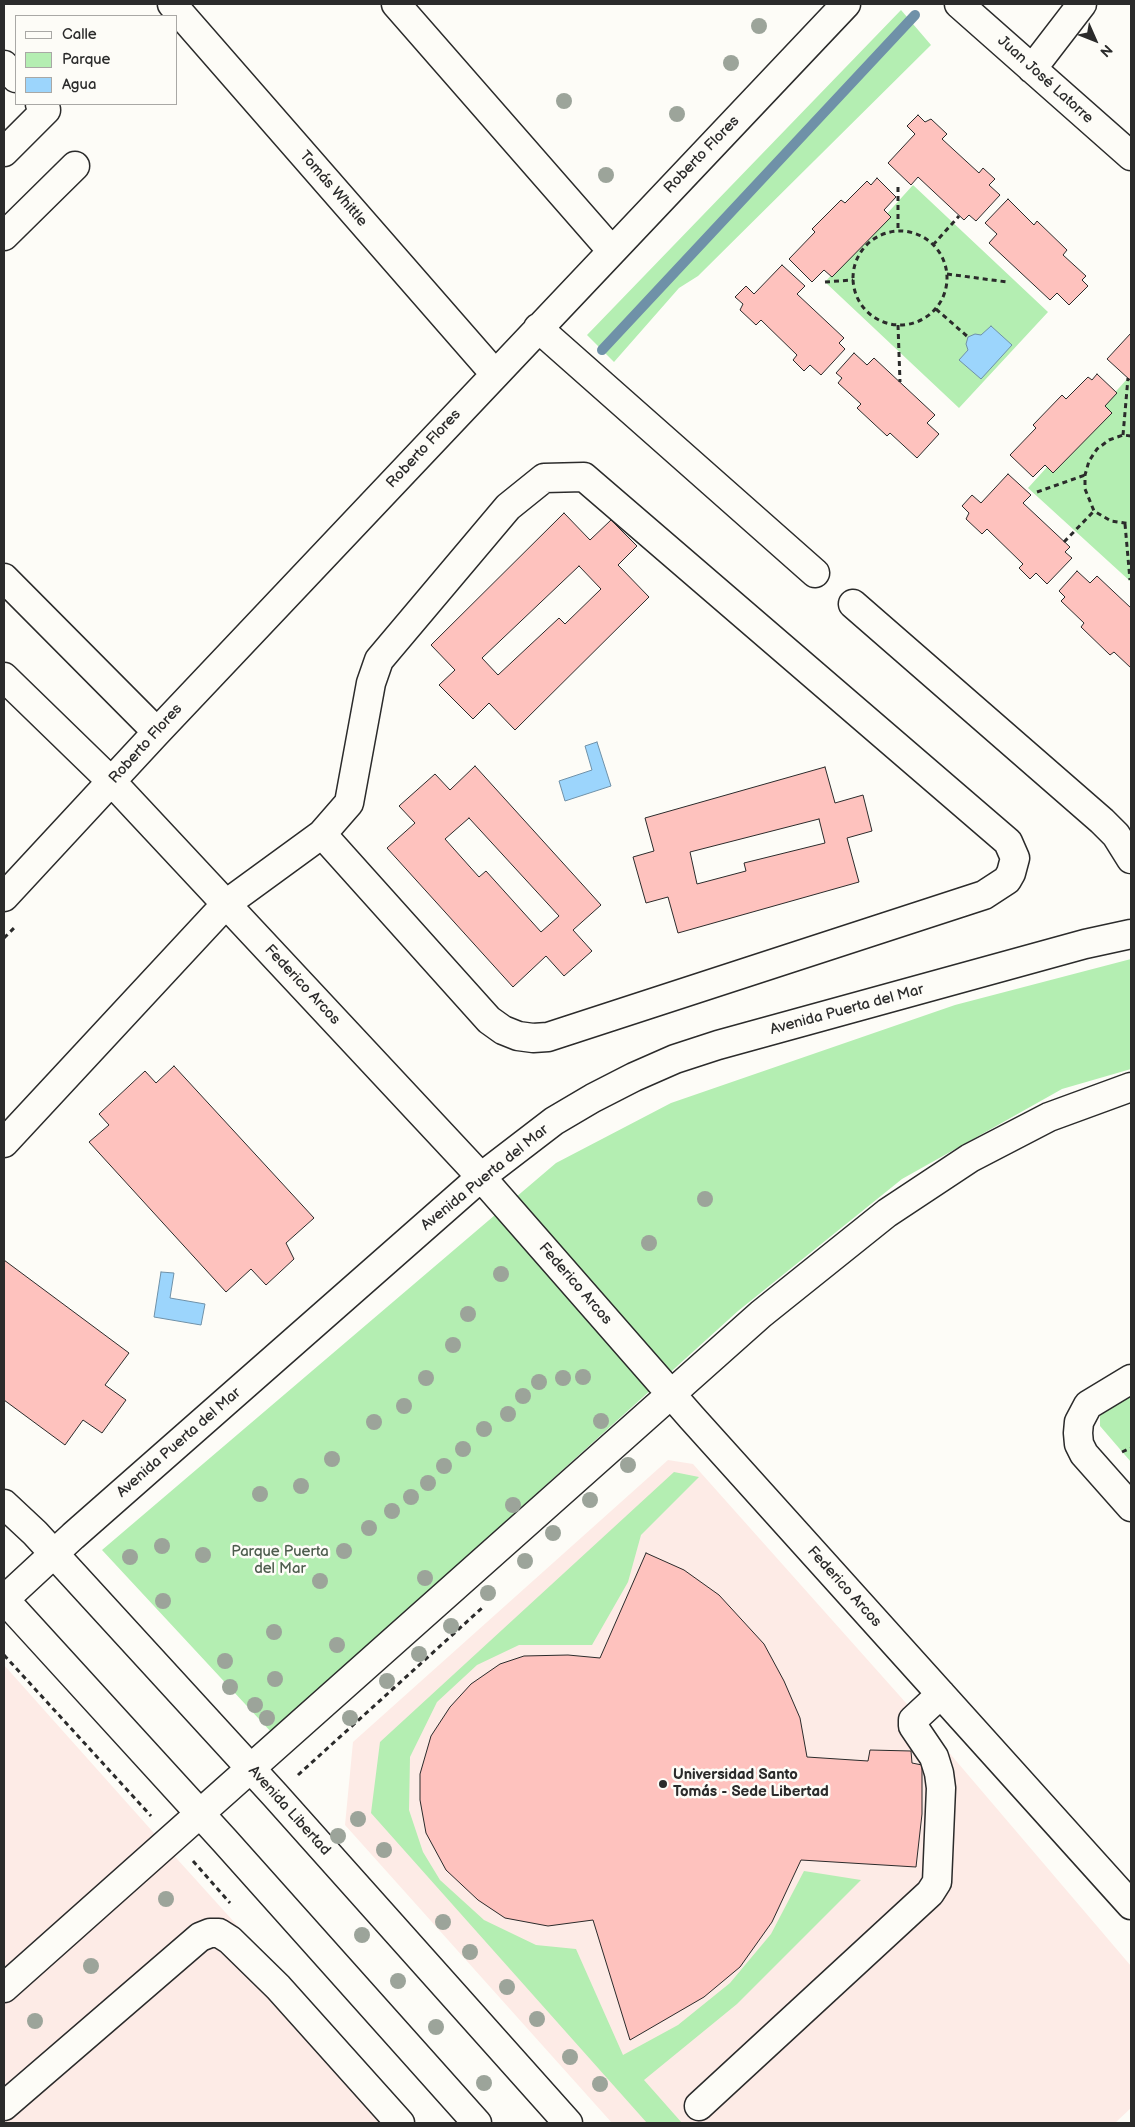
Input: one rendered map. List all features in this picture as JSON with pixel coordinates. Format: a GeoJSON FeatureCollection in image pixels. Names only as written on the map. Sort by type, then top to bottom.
{"type":"FeatureCollection","features":[{"type":"Feature","properties":{"kind":"street","name":"Tomás Whittle"},"geometry":{"type":"LineString","coordinates":[[172,4],[495,374]]}},
{"type":"Feature","properties":{"kind":"street"},"geometry":{"type":"LineString","coordinates":[[396,4],[612,251]]}},
{"type":"Feature","properties":{"kind":"street","name":"Roberto Flores"},"geometry":{"type":"LineString","coordinates":[[4,898],[157,732],[846,4]]}},
{"type":"Feature","properties":{"kind":"street","name":"Juan José Latorre"},"geometry":{"type":"LineString","coordinates":[[959,4],[1131,156]]}},
{"type":"Feature","properties":{"kind":"street"},"geometry":{"type":"LineString","coordinates":[[1032,69],[1082,4]]}},
{"type":"Feature","properties":{"kind":"street"},"geometry":{"type":"LineString","coordinates":[[4,65],[15,77]]}},
{"type":"Feature","properties":{"kind":"street"},"geometry":{"type":"LineString","coordinates":[[4,152],[46,110],[41,105]]}},
{"type":"Feature","properties":{"kind":"street"},"geometry":{"type":"LineString","coordinates":[[4,236],[75,166]]}},
{"type":"Feature","properties":{"kind":"street"},"geometry":{"type":"LineString","coordinates":[[538,328],[814,573]]}},
{"type":"Feature","properties":{"kind":"street"},"geometry":{"type":"LineString","coordinates":[[4,1143],[226,904],[322,834],[349,803],[371,683],[379,660],[508,507],[544,478],[584,477],[1008,842],[1015,858],[1012,873],[1006,880],[984,895],[558,1034],[533,1038],[518,1036],[503,1030],[489,1020],[322,834]]}},
{"type":"Feature","properties":{"kind":"street"},"geometry":{"type":"LineString","coordinates":[[4,578],[157,732]]}},
{"type":"Feature","properties":{"kind":"street"},"geometry":{"type":"LineString","coordinates":[[853,604],[1102,820],[1116,835],[1131,860]]}},
{"type":"Feature","properties":{"kind":"street","name":"Federico Arcos"},"geometry":{"type":"LineString","coordinates":[[4,676],[112,782],[481,1177],[671,1393],[1131,1906]]}},
{"type":"Feature","properties":{"kind":"street","name":"Avenida Puerta del Mar"},"geometry":{"type":"LineString","coordinates":[[4,1599],[53,1553],[481,1177],[554,1121],[634,1077],[675,1059],[728,1042],[1085,944],[1131,934]]}},
{"type":"Feature","properties":{"kind":"street"},"geometry":{"type":"LineString","coordinates":[[4,1988],[761,1314],[887,1213],[970,1158],[1049,1117],[1131,1087]]}},
{"type":"Feature","properties":{"kind":"street"},"geometry":{"type":"LineString","coordinates":[[1131,1379],[1088,1406],[1079,1422],[1078,1433],[1079,1444],[1084,1454],[1131,1507]]}},
{"type":"Feature","properties":{"kind":"street","name":"Avenida Libertad"},"geometry":{"type":"LineString","coordinates":[[4,1504],[53,1553],[275,1795],[568,2123]]}},
{"type":"Feature","properties":{"kind":"street"},"geometry":{"type":"LineString","coordinates":[[4,1599],[477,2123]]}},
{"type":"Feature","properties":{"kind":"street"},"geometry":{"type":"LineString","coordinates":[[699,2106],[930,1892],[937,1882],[941,1788],[939,1773],[934,1757],[913,1726],[913,1720],[941,1694]]}},
{"type":"Feature","properties":{"kind":"street"},"geometry":{"type":"LineString","coordinates":[[4,2106],[200,1938],[210,1933],[219,1933],[230,1940],[278,1988],[399,2123]]}},
{"type":"Feature","properties":{"kind":"path"},"geometry":{"type":"LineString","coordinates":[[898,187],[898,231]]}},
{"type":"Feature","properties":{"kind":"path"},"geometry":{"type":"LineString","coordinates":[[933,245],[959,216]]}},
{"type":"Feature","properties":{"kind":"path"},"geometry":{"type":"LineString","coordinates":[[898,231],[917,234],[933,245],[940,253],[947,274],[944,296],[936,309],[924,320],[908,325],[892,325],[877,320],[864,309],[856,295],[853,280],[855,263],[863,249],[874,239],[898,231]]}},
{"type":"Feature","properties":{"kind":"path"},"geometry":{"type":"LineString","coordinates":[[947,274],[1007,282]]}},
{"type":"Feature","properties":{"kind":"path"},"geometry":{"type":"LineString","coordinates":[[826,282],[853,280]]}},
{"type":"Feature","properties":{"kind":"path"},"geometry":{"type":"LineString","coordinates":[[936,309],[968,337]]}},
{"type":"Feature","properties":{"kind":"path"},"geometry":{"type":"LineString","coordinates":[[898,325],[900,382]]}},
{"type":"Feature","properties":{"kind":"path"},"geometry":{"type":"LineString","coordinates":[[1124,435],[1128,378]]}},
{"type":"Feature","properties":{"kind":"path"},"geometry":{"type":"LineString","coordinates":[[1131,436],[1124,435],[1109,440],[1097,449],[1088,461],[1084,475],[1085,489],[1094,511],[1111,521],[1131,524]]}},
{"type":"Feature","properties":{"kind":"path"},"geometry":{"type":"LineString","coordinates":[[1036,492],[1084,475]]}},
{"type":"Feature","properties":{"kind":"path"},"geometry":{"type":"LineString","coordinates":[[1064,542],[1094,511]]}},
{"type":"Feature","properties":{"kind":"path"},"geometry":{"type":"LineString","coordinates":[[1125,524],[1130,580]]}},
{"type":"Feature","properties":{"kind":"path"},"geometry":{"type":"LineString","coordinates":[[4,1655],[172,1838]]}},
{"type":"Feature","properties":{"kind":"shaded area","name":"Universidad Santo Tomás - Sede Libertad"},"geometry":{"type":"Polygon","coordinates":[[[668,1460],[693,1464],[923,1722],[1131,1966],[1131,2108],[1115,2123],[612,2123],[345,1825],[353,1742],[668,1460]]]}},
{"type":"Feature","properties":{"kind":"shaded area"},"geometry":{"type":"Polygon","coordinates":[[[4,1665],[178,1860],[416,2123],[4,2123],[4,1665]]]}},
{"type":"Feature","properties":{"kind":"green space"},"geometry":{"type":"Polygon","coordinates":[[[901,10],[931,45],[698,276],[679,288],[614,362],[587,335],[901,10]]]}},
{"type":"Feature","properties":{"kind":"green space"},"geometry":{"type":"Polygon","coordinates":[[[913,185],[1048,312],[959,408],[825,282],[913,185]]]}},
{"type":"Feature","properties":{"kind":"green space"},"geometry":{"type":"Polygon","coordinates":[[[1128,378],[1131,381],[1131,582],[1028,488],[1128,378]]]}},
{"type":"Feature","properties":{"kind":"green space","name":"Parque Puerta del Mar"},"geometry":{"type":"Polygon","coordinates":[[[1131,959],[1131,1069],[1062,1089],[902,1179],[738,1311],[272,1733],[102,1550],[556,1163],[671,1103],[955,1005],[1131,959]]]}},
{"type":"Feature","properties":{"kind":"green space"},"geometry":{"type":"Polygon","coordinates":[[[1131,1395],[1131,1462],[1100,1426],[1100,1412],[1131,1395]]]}},
{"type":"Feature","properties":{"kind":"green space"},"geometry":{"type":"Polygon","coordinates":[[[674,1472],[699,1477],[641,1535],[628,1582],[592,1645],[519,1645],[477,1665],[437,1702],[410,1757],[409,1810],[423,1852],[440,1880],[484,1920],[536,1945],[576,1949],[623,2055],[678,2025],[730,1983],[771,1934],[804,1871],[861,1880],[737,2004],[644,2080],[682,2123],[647,2123],[371,1813],[380,1742],[674,1472]]]}},
{"type":"Feature","properties":{"kind":"water"},"geometry":{"type":"Polygon","coordinates":[[[991,326],[1012,345],[981,379],[959,360],[968,350],[966,344],[968,337],[975,334],[981,335],[991,326]]]}},
{"type":"Feature","properties":{"kind":"water"},"geometry":{"type":"Polygon","coordinates":[[[597,742],[611,786],[565,801],[559,781],[592,770],[585,746],[597,742]]]}},
{"type":"Feature","properties":{"kind":"water"},"geometry":{"type":"Polygon","coordinates":[[[161,1272],[174,1273],[170,1298],[205,1304],[201,1325],[154,1317],[161,1272]]]}},
{"type":"Feature","properties":{"kind":"building"},"geometry":{"type":"Polygon","coordinates":[[[918,115],[925,122],[931,119],[947,134],[942,139],[979,173],[983,168],[995,179],[989,185],[1000,195],[976,221],[969,215],[964,220],[918,177],[911,185],[888,163],[915,134],[907,126],[918,115]]]}},
{"type":"Feature","properties":{"kind":"building"},"geometry":{"type":"Polygon","coordinates":[[[877,178],[896,197],[884,210],[891,217],[832,277],[824,270],[812,282],[789,259],[815,232],[812,229],[841,200],[845,203],[867,181],[871,185],[877,178]]]}},
{"type":"Feature","properties":{"kind":"building"},"geometry":{"type":"Polygon","coordinates":[[[1008,199],[1034,225],[1037,221],[1067,250],[1063,255],[1086,276],[1082,280],[1088,286],[1069,305],[1057,293],[1050,300],[989,243],[997,234],[985,223],[1008,199]]]}},
{"type":"Feature","properties":{"kind":"building"},"geometry":{"type":"Polygon","coordinates":[[[782,265],[805,286],[797,294],[844,338],[839,343],[845,349],[821,375],[810,365],[804,371],[793,360],[797,355],[761,320],[756,325],[740,310],[743,304],[735,297],[746,286],[754,294],[782,265]]]}},
{"type":"Feature","properties":{"kind":"building"},"geometry":{"type":"Polygon","coordinates":[[[1131,333],[1131,379],[1130,380],[1107,359],[1131,333]]]}},
{"type":"Feature","properties":{"kind":"building"},"geometry":{"type":"Polygon","coordinates":[[[854,353],[867,365],[874,358],[935,415],[927,423],[939,434],[917,458],[890,433],[887,436],[857,408],[861,404],[838,383],[842,378],[836,373],[854,353]]]}},
{"type":"Feature","properties":{"kind":"building"},"geometry":{"type":"Polygon","coordinates":[[[1097,374],[1117,393],[1105,406],[1112,413],[1053,473],[1045,465],[1033,477],[1010,455],[1036,428],[1033,425],[1062,395],[1066,399],[1088,377],[1092,380],[1097,374]]]}},
{"type":"Feature","properties":{"kind":"building"},"geometry":{"type":"Polygon","coordinates":[[[1008,474],[1031,495],[1023,503],[1070,547],[1065,552],[1072,558],[1047,584],[1036,573],[1030,579],[1019,568],[1023,564],[987,529],[982,534],[966,519],[969,513],[962,506],[972,495],[981,503],[1008,474]]]}},
{"type":"Feature","properties":{"kind":"building"},"geometry":{"type":"Polygon","coordinates":[[[564,513],[590,540],[611,520],[637,546],[618,565],[649,597],[515,730],[489,703],[473,719],[439,685],[455,670],[431,645],[564,513]],[[579,566],[482,658],[498,675],[559,618],[565,624],[601,589],[579,566]]]}},
{"type":"Feature","properties":{"kind":"building"},"geometry":{"type":"Polygon","coordinates":[[[1077,571],[1090,583],[1097,576],[1131,608],[1131,668],[1114,652],[1110,655],[1081,627],[1084,623],[1061,601],[1065,597],[1059,591],[1077,571]]]}},
{"type":"Feature","properties":{"kind":"building"},"geometry":{"type":"Polygon","coordinates":[[[475,766],[601,905],[573,930],[592,951],[564,976],[546,956],[513,987],[387,848],[415,823],[399,806],[435,774],[450,790],[475,766]],[[469,818],[445,839],[479,877],[486,871],[541,932],[559,916],[469,818]]]}},
{"type":"Feature","properties":{"kind":"building"},"geometry":{"type":"Polygon","coordinates":[[[825,767],[835,803],[863,795],[872,831],[847,838],[859,882],[678,933],[668,897],[646,903],[633,857],[654,851],[645,818],[825,767]],[[819,819],[690,852],[697,884],[746,871],[744,863],[825,843],[819,819]]]}},
{"type":"Feature","properties":{"kind":"building"},"geometry":{"type":"Polygon","coordinates":[[[174,1066],[314,1218],[286,1243],[294,1259],[266,1285],[251,1269],[226,1292],[89,1142],[109,1125],[99,1114],[145,1071],[156,1083],[174,1066]]]}},
{"type":"Feature","properties":{"kind":"building"},"geometry":{"type":"Polygon","coordinates":[[[4,1260],[129,1353],[105,1385],[126,1400],[102,1433],[83,1420],[65,1445],[4,1400],[4,1260]]]}},
{"type":"Feature","properties":{"kind":"building"},"geometry":{"type":"Polygon","coordinates":[[[646,1553],[684,1570],[719,1595],[764,1644],[784,1681],[800,1718],[807,1757],[868,1761],[870,1750],[911,1751],[912,1763],[922,1765],[922,1814],[916,1867],[801,1860],[772,1922],[740,1967],[704,1997],[630,2040],[593,1920],[548,1926],[505,1918],[478,1900],[446,1870],[426,1833],[420,1800],[420,1774],[431,1736],[450,1707],[471,1684],[500,1664],[524,1656],[568,1655],[600,1658],[646,1553]]]}},
{"type":"Feature","properties":{"kind":"waterway"},"geometry":{"type":"LineString","coordinates":[[602,350],[915,15]]}},
{"type":"Feature","properties":{"kind":"place","name":"Universidad Santo Tomás - Sede Libertad"},"geometry":{"type":"Point","coordinates":[663,1784]}}]}
